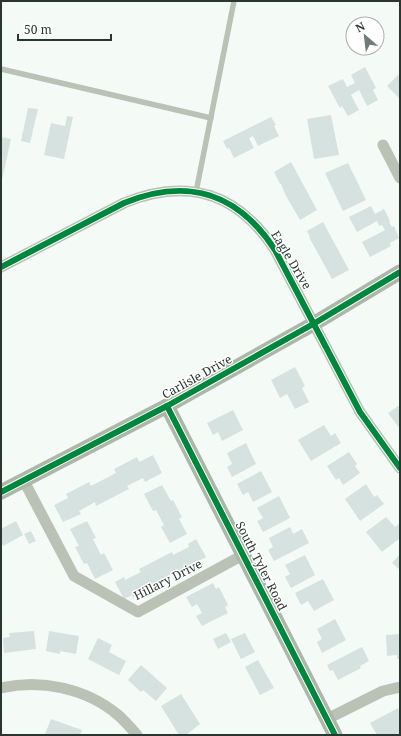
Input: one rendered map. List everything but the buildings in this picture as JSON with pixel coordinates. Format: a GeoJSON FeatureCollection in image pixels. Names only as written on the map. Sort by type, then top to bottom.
{"type":"FeatureCollection","features":[{"type":"Feature","properties":{"kind":"street"},"geometry":{"type":"LineString","coordinates":[[383,145],[400,178]]}},
{"type":"Feature","properties":{"kind":"street","name":"Eagle Drive"},"geometry":{"type":"LineString","coordinates":[[1,267],[124,203],[141,196],[169,190],[196,192],[216,198],[235,207],[252,221],[268,238],[315,323],[360,412],[400,468]]}},
{"type":"Feature","properties":{"kind":"street","name":"Carlisle Drive"},"geometry":{"type":"LineString","coordinates":[[1,492],[167,406],[315,323],[400,272]]}},
{"type":"Feature","properties":{"kind":"street","name":"South Tyler Road"},"geometry":{"type":"LineString","coordinates":[[167,406],[335,735]]}},
{"type":"Feature","properties":{"kind":"street","name":"Hillary Drive"},"geometry":{"type":"LineString","coordinates":[[24,481],[74,576],[138,612],[243,555]]}},
{"type":"Feature","properties":{"kind":"street"},"geometry":{"type":"LineString","coordinates":[[1,688],[24,685],[45,685],[62,687],[76,691],[107,706],[137,735]]}},
{"type":"Feature","properties":{"kind":"street"},"geometry":{"type":"LineString","coordinates":[[327,720],[383,690],[400,688]]}},
{"type":"Feature","properties":{"kind":"lane"},"geometry":{"type":"LineString","coordinates":[[196,192],[234,1]]}},
{"type":"Feature","properties":{"kind":"lane"},"geometry":{"type":"LineString","coordinates":[[1,68],[211,118]]}},
{"type":"Feature","properties":{"kind":"cycle path"},"geometry":{"type":"LineString","coordinates":[[1,267],[124,203],[147,195],[169,191],[190,191],[209,195],[228,203],[245,215],[275,250],[360,412],[400,468]]}},
{"type":"Feature","properties":{"kind":"cycle path"},"geometry":{"type":"LineString","coordinates":[[1,492],[167,406],[315,323],[400,272]]}},
{"type":"Feature","properties":{"kind":"cycle path"},"geometry":{"type":"LineString","coordinates":[[167,406],[335,735]]}}]}
